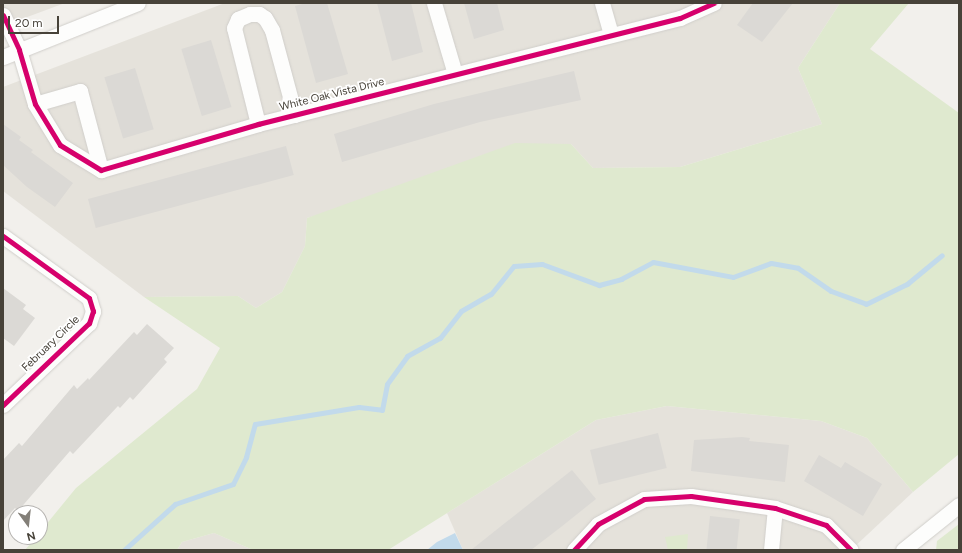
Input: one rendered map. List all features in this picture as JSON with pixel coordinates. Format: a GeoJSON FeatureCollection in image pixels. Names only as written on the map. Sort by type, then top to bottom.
{"type":"FeatureCollection","features":[{"type":"Feature","properties":{"kind":"street"},"geometry":{"type":"LineString","coordinates":[[3,57],[138,3]]}},
{"type":"Feature","properties":{"kind":"street"},"geometry":{"type":"LineString","coordinates":[[434,3],[455,74]]}},
{"type":"Feature","properties":{"kind":"street"},"geometry":{"type":"LineString","coordinates":[[602,3],[611,35]]}},
{"type":"Feature","properties":{"kind":"street","name":"White Oak Vista Drive"},"geometry":{"type":"LineString","coordinates":[[101,170],[258,124],[680,18],[714,3]]}},
{"type":"Feature","properties":{"kind":"street"},"geometry":{"type":"LineString","coordinates":[[3,14],[19,50],[35,104],[60,145],[101,170]]}},
{"type":"Feature","properties":{"kind":"street"},"geometry":{"type":"LineString","coordinates":[[258,124],[234,28],[238,19],[250,14],[259,14],[265,18],[272,30],[294,115]]}},
{"type":"Feature","properties":{"kind":"street"},"geometry":{"type":"LineString","coordinates":[[35,104],[80,91],[101,170]]}},
{"type":"Feature","properties":{"kind":"street","name":"February Circle"},"geometry":{"type":"LineString","coordinates":[[3,236],[89,298],[92,311],[89,323],[3,405]]}},
{"type":"Feature","properties":{"kind":"street"},"geometry":{"type":"LineString","coordinates":[[574,550],[598,524],[644,499],[692,496],[775,508],[826,525],[851,550]]}},
{"type":"Feature","properties":{"kind":"street"},"geometry":{"type":"LineString","coordinates":[[903,550],[959,505]]}},
{"type":"Feature","properties":{"kind":"street"},"geometry":{"type":"LineString","coordinates":[[771,550],[775,508]]}},
{"type":"Feature","properties":{"kind":"shaded area"},"geometry":{"type":"Polygon","coordinates":[[[3,3],[65,3],[3,26],[3,3]]]}},
{"type":"Feature","properties":{"kind":"shaded area"},"geometry":{"type":"Polygon","coordinates":[[[225,3],[840,3],[798,68],[822,124],[680,167],[593,168],[571,144],[307,218],[305,246],[282,292],[256,308],[238,296],[144,297],[3,191],[3,87],[225,3]]]}},
{"type":"Feature","properties":{"kind":"shaded area"},"geometry":{"type":"Polygon","coordinates":[[[667,406],[821,421],[867,438],[913,492],[851,550],[463,550],[447,513],[596,420],[667,406]]]}},
{"type":"Feature","properties":{"kind":"shaded area"},"geometry":{"type":"Polygon","coordinates":[[[214,533],[253,550],[177,550],[182,542],[214,533]]]}},
{"type":"Feature","properties":{"kind":"green space"},"geometry":{"type":"Polygon","coordinates":[[[840,3],[909,3],[870,49],[959,113],[959,454],[913,492],[867,438],[821,421],[667,406],[596,420],[388,550],[253,550],[214,533],[182,542],[177,550],[25,550],[29,545],[48,545],[48,522],[76,488],[197,389],[220,348],[144,297],[238,296],[256,308],[282,292],[305,246],[307,218],[515,143],[571,144],[593,168],[680,167],[822,124],[798,68],[840,3]]]}},
{"type":"Feature","properties":{"kind":"green space"},"geometry":{"type":"Polygon","coordinates":[[[959,524],[959,550],[936,550],[937,541],[959,524]]]}},
{"type":"Feature","properties":{"kind":"green space"},"geometry":{"type":"Polygon","coordinates":[[[688,534],[687,550],[668,550],[665,537],[688,534]]]}},
{"type":"Feature","properties":{"kind":"water"},"geometry":{"type":"Polygon","coordinates":[[[455,533],[463,550],[427,550],[437,542],[455,533]]]}},
{"type":"Feature","properties":{"kind":"building"},"geometry":{"type":"Polygon","coordinates":[[[306,3],[327,3],[348,74],[316,83],[295,6],[306,3]]]}},
{"type":"Feature","properties":{"kind":"building"},"geometry":{"type":"Polygon","coordinates":[[[377,3],[411,3],[423,52],[392,61],[377,3]]]}},
{"type":"Feature","properties":{"kind":"building"},"geometry":{"type":"Polygon","coordinates":[[[464,3],[497,3],[504,30],[474,39],[464,3]]]}},
{"type":"Feature","properties":{"kind":"building"},"geometry":{"type":"Polygon","coordinates":[[[753,3],[793,3],[762,42],[737,25],[753,3]]]}},
{"type":"Feature","properties":{"kind":"building"},"geometry":{"type":"Polygon","coordinates":[[[211,40],[231,107],[202,116],[181,49],[211,40]]]}},
{"type":"Feature","properties":{"kind":"building"},"geometry":{"type":"Polygon","coordinates":[[[135,68],[154,129],[123,139],[104,77],[135,68]]]}},
{"type":"Feature","properties":{"kind":"building"},"geometry":{"type":"Polygon","coordinates":[[[574,71],[581,100],[480,122],[342,162],[334,134],[434,104],[574,71]]]}},
{"type":"Feature","properties":{"kind":"building"},"geometry":{"type":"Polygon","coordinates":[[[3,124],[21,137],[19,140],[33,150],[31,152],[73,183],[55,207],[27,187],[3,165],[3,124]]]}},
{"type":"Feature","properties":{"kind":"building"},"geometry":{"type":"Polygon","coordinates":[[[286,146],[294,175],[96,228],[88,199],[286,146]]]}},
{"type":"Feature","properties":{"kind":"building"},"geometry":{"type":"Polygon","coordinates":[[[3,288],[26,305],[23,309],[35,318],[14,346],[3,338],[3,288]]]}},
{"type":"Feature","properties":{"kind":"building"},"geometry":{"type":"Polygon","coordinates":[[[147,324],[174,348],[164,359],[167,362],[133,400],[130,397],[120,408],[118,406],[73,454],[70,451],[23,505],[8,505],[8,516],[3,521],[3,460],[19,443],[22,446],[74,385],[77,389],[88,378],[89,380],[134,332],[137,335],[147,324]]]}},
{"type":"Feature","properties":{"kind":"building"},"geometry":{"type":"Polygon","coordinates":[[[658,433],[667,468],[599,485],[590,450],[658,433]]]}},
{"type":"Feature","properties":{"kind":"building"},"geometry":{"type":"Polygon","coordinates":[[[742,437],[750,438],[749,441],[789,445],[785,482],[691,471],[694,440],[742,437]]]}},
{"type":"Feature","properties":{"kind":"building"},"geometry":{"type":"Polygon","coordinates":[[[819,455],[841,468],[845,462],[882,484],[863,516],[804,481],[819,455]]]}},
{"type":"Feature","properties":{"kind":"building"},"geometry":{"type":"Polygon","coordinates":[[[572,470],[596,499],[561,527],[531,550],[471,550],[572,470]]]}},
{"type":"Feature","properties":{"kind":"building"},"geometry":{"type":"Polygon","coordinates":[[[710,516],[740,519],[737,550],[706,550],[710,516]]]}},
{"type":"Feature","properties":{"kind":"waterway"},"geometry":{"type":"LineString","coordinates":[[124,550],[175,504],[233,484],[246,457],[255,424],[359,407],[382,410],[387,384],[407,356],[440,338],[461,311],[491,294],[514,266],[542,264],[599,285],[621,279],[653,262],[733,277],[771,263],[798,268],[831,291],[866,304],[907,284],[942,255]]}},
{"type":"Feature","properties":{"kind":"cycle path"},"geometry":{"type":"LineString","coordinates":[[3,15],[19,50],[35,104],[60,145],[101,170],[258,124],[680,18],[714,3]]}},
{"type":"Feature","properties":{"kind":"cycle path"},"geometry":{"type":"LineString","coordinates":[[3,236],[89,298],[93,311],[89,323],[3,405]]}},
{"type":"Feature","properties":{"kind":"cycle path"},"geometry":{"type":"LineString","coordinates":[[574,550],[598,524],[644,499],[691,496],[775,508],[826,525],[851,550]]}}]}
